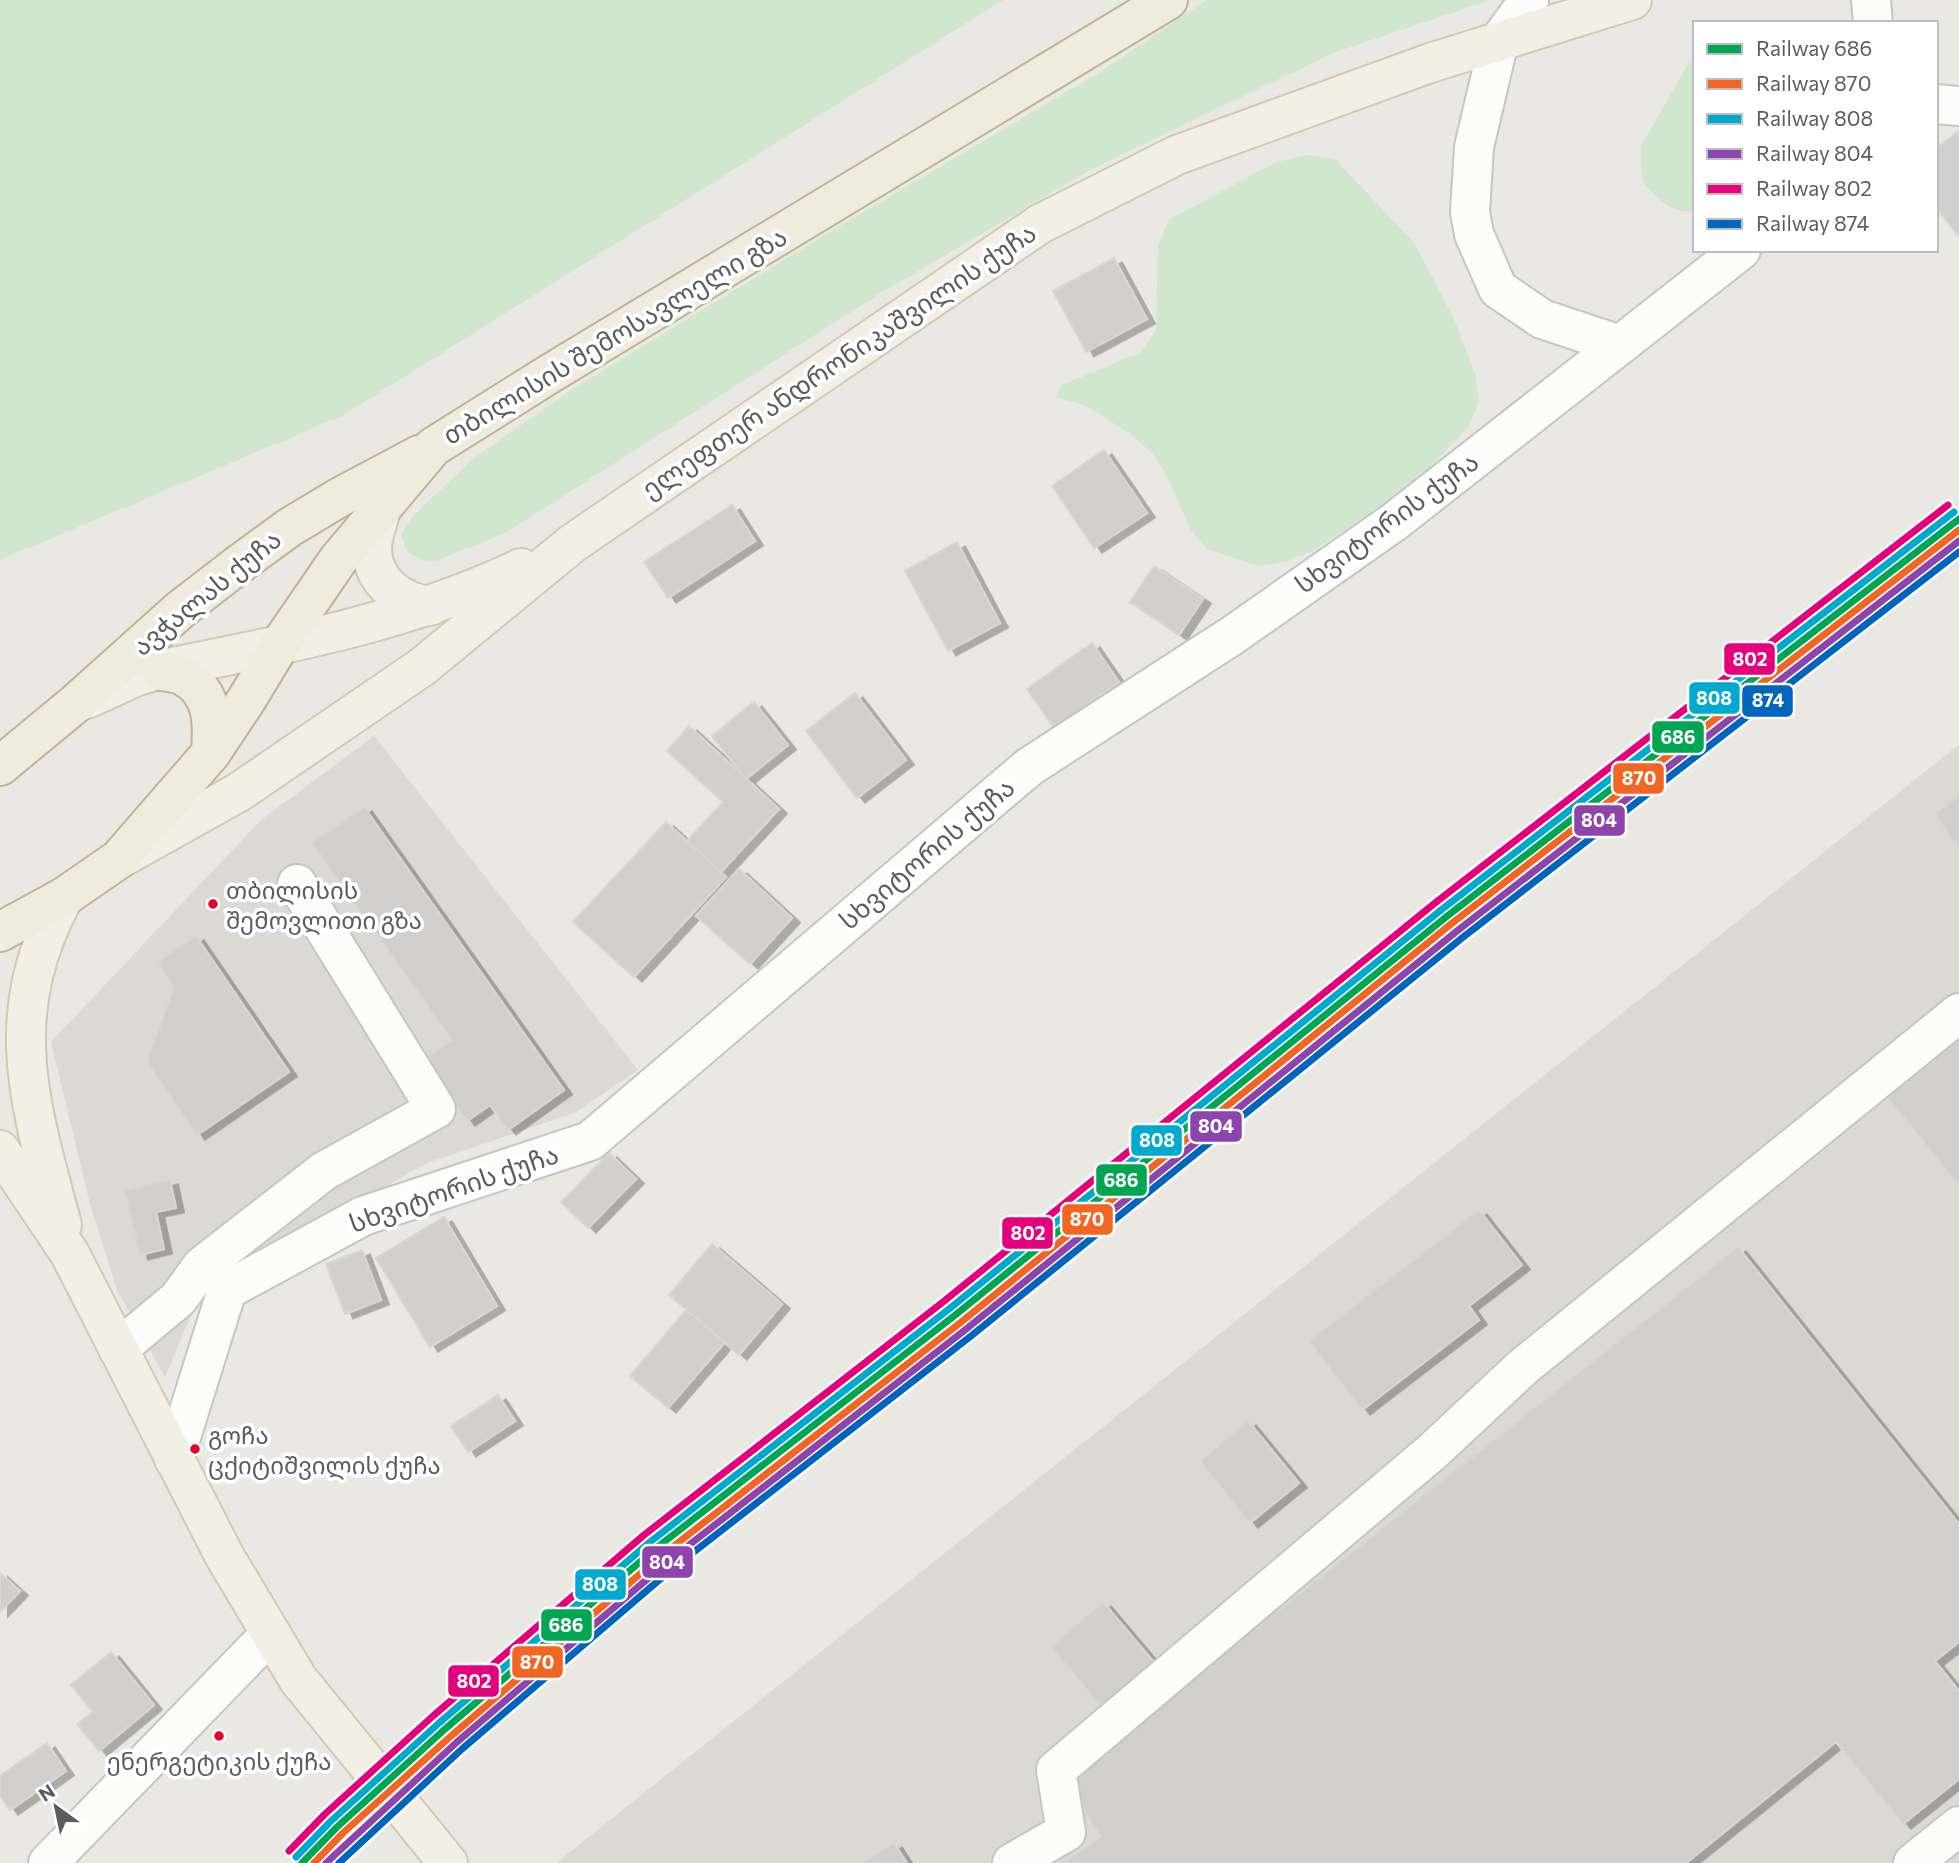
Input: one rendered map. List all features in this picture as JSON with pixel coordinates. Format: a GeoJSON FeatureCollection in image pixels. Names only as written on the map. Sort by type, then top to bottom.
{"type":"FeatureCollection","features":[{"type":"Feature","properties":{"kind":"highway","name":"თბილისის შემოსავლელი გზა"},"geometry":{"type":"LineString","coordinates":[[119,859],[211,753],[338,560],[433,447],[1168,0]]}},
{"type":"Feature","properties":{"kind":"highway","name":"ავჭალას ქუჩა"},"geometry":{"type":"LineString","coordinates":[[0,766],[75,704],[181,609],[238,565],[290,527],[340,496],[433,447]]}},
{"type":"Feature","properties":{"kind":"highway"},"geometry":{"type":"LineString","coordinates":[[157,670],[184,675],[199,687],[209,705],[213,722],[211,753]]}},
{"type":"Feature","properties":{"kind":"highway"},"geometry":{"type":"LineString","coordinates":[[0,932],[64,897],[119,859]]}},
{"type":"Feature","properties":{"kind":"main road","name":"ელეფთერ ანდრონიკაშვილის ქუჩა"},"geometry":{"type":"LineString","coordinates":[[119,859],[239,792],[422,667],[573,543],[1040,224],[1177,155],[1430,63],[1632,0]]}},
{"type":"Feature","properties":{"kind":"main road"},"geometry":{"type":"LineString","coordinates":[[381,510],[372,549],[380,574],[397,595],[412,603],[430,606]]}},
{"type":"Feature","properties":{"kind":"main road"},"geometry":{"type":"LineString","coordinates":[[75,704],[157,670],[279,646],[430,606],[485,585],[573,543]]}},
{"type":"Feature","properties":{"kind":"main road"},"geometry":{"type":"LineString","coordinates":[[64,897],[45,928],[34,962],[25,994],[22,1029],[23,1067],[30,1106],[69,1254]]}},
{"type":"Feature","properties":{"kind":"main road"},"geometry":{"type":"LineString","coordinates":[[0,1150],[69,1254],[225,1557],[298,1679],[448,1863]]}},
{"type":"Feature","properties":{"kind":"street"},"geometry":{"type":"LineString","coordinates":[[1529,0],[1499,41],[1474,147],[1470,212],[1474,234],[1498,289],[1542,319],[1620,345]]}},
{"type":"Feature","properties":{"kind":"street"},"geometry":{"type":"LineString","coordinates":[[1871,0],[1873,21]]}},
{"type":"Feature","properties":{"kind":"street"},"geometry":{"type":"LineString","coordinates":[[1938,104],[1959,106]]}},
{"type":"Feature","properties":{"kind":"street","name":"სხვიტორის ქუჩა"},"geometry":{"type":"LineString","coordinates":[[174,1458],[227,1290],[363,1216],[590,1141],[1029,767],[1233,635],[1394,522],[1738,252]]}},
{"type":"Feature","properties":{"kind":"street"},"geometry":{"type":"LineString","coordinates":[[118,1349],[178,1300],[202,1266],[324,1171],[436,1109],[297,884]]}},
{"type":"Feature","properties":{"kind":"street"},"geometry":{"type":"LineString","coordinates":[[1012,1863],[1066,1832],[1056,1770],[1433,1451],[1523,1367],[1959,1013]]}},
{"type":"Feature","properties":{"kind":"street"},"geometry":{"type":"LineString","coordinates":[[48,1863],[270,1634]]}},
{"type":"Feature","properties":{"kind":"street"},"geometry":{"type":"LineString","coordinates":[[1913,1863],[1959,1826]]}},
{"type":"Feature","properties":{"kind":"shaded area"},"geometry":{"type":"Polygon","coordinates":[[[374,736],[638,1070],[574,1113],[427,1163],[202,1290],[165,1377],[117,1290],[90,1204],[51,1042],[261,820],[374,736]]]}},
{"type":"Feature","properties":{"kind":"shaded area"},"geometry":{"type":"Polygon","coordinates":[[[1959,745],[1959,1863],[556,1863],[1951,751],[1959,745]]]}},
{"type":"Feature","properties":{"kind":"green space"},"geometry":{"type":"Polygon","coordinates":[[[0,0],[1003,0],[342,416],[0,560],[0,0]]]}},
{"type":"Feature","properties":{"kind":"green space"},"geometry":{"type":"Polygon","coordinates":[[[1207,0],[1490,0],[1333,53],[1092,169],[879,294],[507,532],[436,561],[420,560],[407,552],[401,535],[412,517],[474,458],[574,388],[838,227],[1097,74],[1207,0]]]}},
{"type":"Feature","properties":{"kind":"green space"},"geometry":{"type":"Polygon","coordinates":[[[1693,55],[1693,211],[1679,210],[1665,203],[1642,181],[1641,146],[1693,55]]]}},
{"type":"Feature","properties":{"kind":"green space"},"geometry":{"type":"Polygon","coordinates":[[[1307,155],[1335,159],[1415,244],[1454,319],[1475,373],[1479,402],[1468,428],[1409,488],[1314,550],[1289,561],[1259,566],[1207,549],[1190,529],[1168,478],[1153,454],[1132,435],[1085,405],[1055,397],[1062,385],[1140,353],[1156,330],[1158,245],[1169,219],[1277,162],[1307,155]]]}},
{"type":"Feature","properties":{"kind":"building"},"geometry":{"type":"Polygon","coordinates":[[[1959,131],[1959,237],[1938,210],[1938,147],[1959,131]]]}},
{"type":"Feature","properties":{"kind":"building"},"geometry":{"type":"Polygon","coordinates":[[[1114,258],[1147,319],[1086,352],[1053,291],[1114,258]]]}},
{"type":"Feature","properties":{"kind":"building"},"geometry":{"type":"Polygon","coordinates":[[[1104,450],[1147,513],[1094,548],[1052,486],[1104,450]]]}},
{"type":"Feature","properties":{"kind":"building"},"geometry":{"type":"Polygon","coordinates":[[[732,505],[755,541],[668,598],[644,562],[732,505]]]}},
{"type":"Feature","properties":{"kind":"building"},"geometry":{"type":"Polygon","coordinates":[[[957,542],[1000,623],[948,651],[905,571],[957,542]]]}},
{"type":"Feature","properties":{"kind":"building"},"geometry":{"type":"Polygon","coordinates":[[[1154,566],[1203,599],[1179,635],[1130,602],[1154,566]]]}},
{"type":"Feature","properties":{"kind":"building"},"geometry":{"type":"Polygon","coordinates":[[[1092,643],[1119,682],[1054,728],[1027,689],[1092,643]]]}},
{"type":"Feature","properties":{"kind":"building"},"geometry":{"type":"Polygon","coordinates":[[[855,693],[906,760],[857,798],[806,731],[855,693]]]}},
{"type":"Feature","properties":{"kind":"building"},"geometry":{"type":"Polygon","coordinates":[[[754,702],[788,745],[746,779],[712,736],[754,702]]]}},
{"type":"Feature","properties":{"kind":"building"},"geometry":{"type":"Polygon","coordinates":[[[689,726],[779,809],[721,872],[687,841],[723,802],[667,751],[689,726]]]}},
{"type":"Feature","properties":{"kind":"building"},"geometry":{"type":"Polygon","coordinates":[[[1959,796],[1959,849],[1935,814],[1959,796]]]}},
{"type":"Feature","properties":{"kind":"building"},"geometry":{"type":"Polygon","coordinates":[[[364,807],[564,1090],[508,1130],[490,1105],[467,1121],[423,1060],[452,1040],[312,843],[364,807]]]}},
{"type":"Feature","properties":{"kind":"building"},"geometry":{"type":"Polygon","coordinates":[[[666,822],[726,877],[634,977],[573,922],[666,822]]]}},
{"type":"Feature","properties":{"kind":"building"},"geometry":{"type":"Polygon","coordinates":[[[739,869],[792,918],[750,964],[696,916],[739,869]]]}},
{"type":"Feature","properties":{"kind":"building"},"geometry":{"type":"Polygon","coordinates":[[[196,936],[289,1072],[197,1135],[147,1062],[174,987],[157,962],[196,936]]]}},
{"type":"Feature","properties":{"kind":"building"},"geometry":{"type":"Polygon","coordinates":[[[1959,1028],[1959,1185],[1882,1091],[1959,1028]]]}},
{"type":"Feature","properties":{"kind":"building"},"geometry":{"type":"Polygon","coordinates":[[[609,1153],[636,1179],[588,1228],[561,1202],[609,1153]]]}},
{"type":"Feature","properties":{"kind":"building"},"geometry":{"type":"Polygon","coordinates":[[[170,1180],[176,1208],[156,1212],[164,1249],[140,1255],[125,1191],[170,1180]]]}},
{"type":"Feature","properties":{"kind":"building"},"geometry":{"type":"Polygon","coordinates":[[[1479,1210],[1522,1265],[1469,1306],[1479,1320],[1362,1410],[1309,1341],[1479,1210]]]}},
{"type":"Feature","properties":{"kind":"building"},"geometry":{"type":"Polygon","coordinates":[[[444,1217],[497,1306],[430,1347],[376,1258],[444,1217]]]}},
{"type":"Feature","properties":{"kind":"building"},"geometry":{"type":"Polygon","coordinates":[[[712,1244],[782,1304],[739,1355],[669,1295],[712,1244]]]}},
{"type":"Feature","properties":{"kind":"building"},"geometry":{"type":"Polygon","coordinates":[[[1738,1247],[1959,1524],[1959,1642],[1935,1661],[1959,1691],[1959,1779],[1903,1824],[1836,1742],[1686,1863],[1063,1863],[1101,1837],[1064,1780],[1738,1247]]]}},
{"type":"Feature","properties":{"kind":"building"},"geometry":{"type":"Polygon","coordinates":[[[362,1250],[381,1300],[345,1314],[326,1264],[362,1250]]]}},
{"type":"Feature","properties":{"kind":"building"},"geometry":{"type":"Polygon","coordinates":[[[686,1310],[725,1342],[668,1408],[630,1376],[686,1310]]]}},
{"type":"Feature","properties":{"kind":"building"},"geometry":{"type":"Polygon","coordinates":[[[498,1395],[515,1421],[468,1452],[451,1426],[498,1395]]]}},
{"type":"Feature","properties":{"kind":"building"},"geometry":{"type":"Polygon","coordinates":[[[1248,1421],[1299,1483],[1250,1523],[1200,1461],[1248,1421]]]}},
{"type":"Feature","properties":{"kind":"building"},"geometry":{"type":"Polygon","coordinates":[[[0,1573],[20,1591],[0,1612],[0,1573]]]}},
{"type":"Feature","properties":{"kind":"building"},"geometry":{"type":"Polygon","coordinates":[[[1103,1602],[1158,1667],[1106,1712],[1051,1647],[1103,1602]]]}},
{"type":"Feature","properties":{"kind":"building"},"geometry":{"type":"Polygon","coordinates":[[[111,1652],[154,1705],[99,1751],[77,1724],[93,1712],[71,1685],[111,1652]]]}},
{"type":"Feature","properties":{"kind":"building"},"geometry":{"type":"Polygon","coordinates":[[[47,1743],[66,1771],[10,1810],[0,1796],[0,1776],[47,1743]]]}},
{"type":"Feature","properties":{"kind":"building"},"geometry":{"type":"Polygon","coordinates":[[[894,1843],[907,1863],[862,1863],[894,1843]]]}},
{"type":"Feature","properties":{"kind":"rail line","name":"802"},"geometry":{"type":"LineString","coordinates":[[289,1851],[325,1814],[433,1716],[644,1535],[943,1302],[1435,903],[1948,505]]}},
{"type":"Feature","properties":{"kind":"rail line","name":"808"},"geometry":{"type":"LineString","coordinates":[[296,1857],[331,1821],[439,1723],[650,1542],[949,1309],[1441,910],[1954,512]]}},
{"type":"Feature","properties":{"kind":"rail line","name":"686"},"geometry":{"type":"LineString","coordinates":[[302,1863],[337,1827],[445,1729],[655,1549],[954,1316],[1446,917],[1959,519]]}},
{"type":"Feature","properties":{"kind":"rail line","name":"870"},"geometry":{"type":"LineString","coordinates":[[314,1863],[343,1833],[451,1736],[661,1556],[960,1323],[1451,924],[1959,530]]}},
{"type":"Feature","properties":{"kind":"rail line","name":"804"},"geometry":{"type":"LineString","coordinates":[[326,1863],[457,1742],[666,1563],[965,1330],[1457,931],[1959,541]]}},
{"type":"Feature","properties":{"kind":"rail line","name":"874"},"geometry":{"type":"LineString","coordinates":[[339,1863],[462,1749],[672,1569],[971,1336],[1462,938],[1959,552]]}},
{"type":"Feature","properties":{"kind":"place","name":"თბილისის შემოვლითი გზა"},"geometry":{"type":"Point","coordinates":[213,904]}},
{"type":"Feature","properties":{"kind":"place","name":"გოჩა ცქიტიშვილის ქუჩა"},"geometry":{"type":"Point","coordinates":[195,1449]}},
{"type":"Feature","properties":{"kind":"place","name":"ენერგეტიკის ქუჩა"},"geometry":{"type":"Point","coordinates":[219,1736]}}]}
